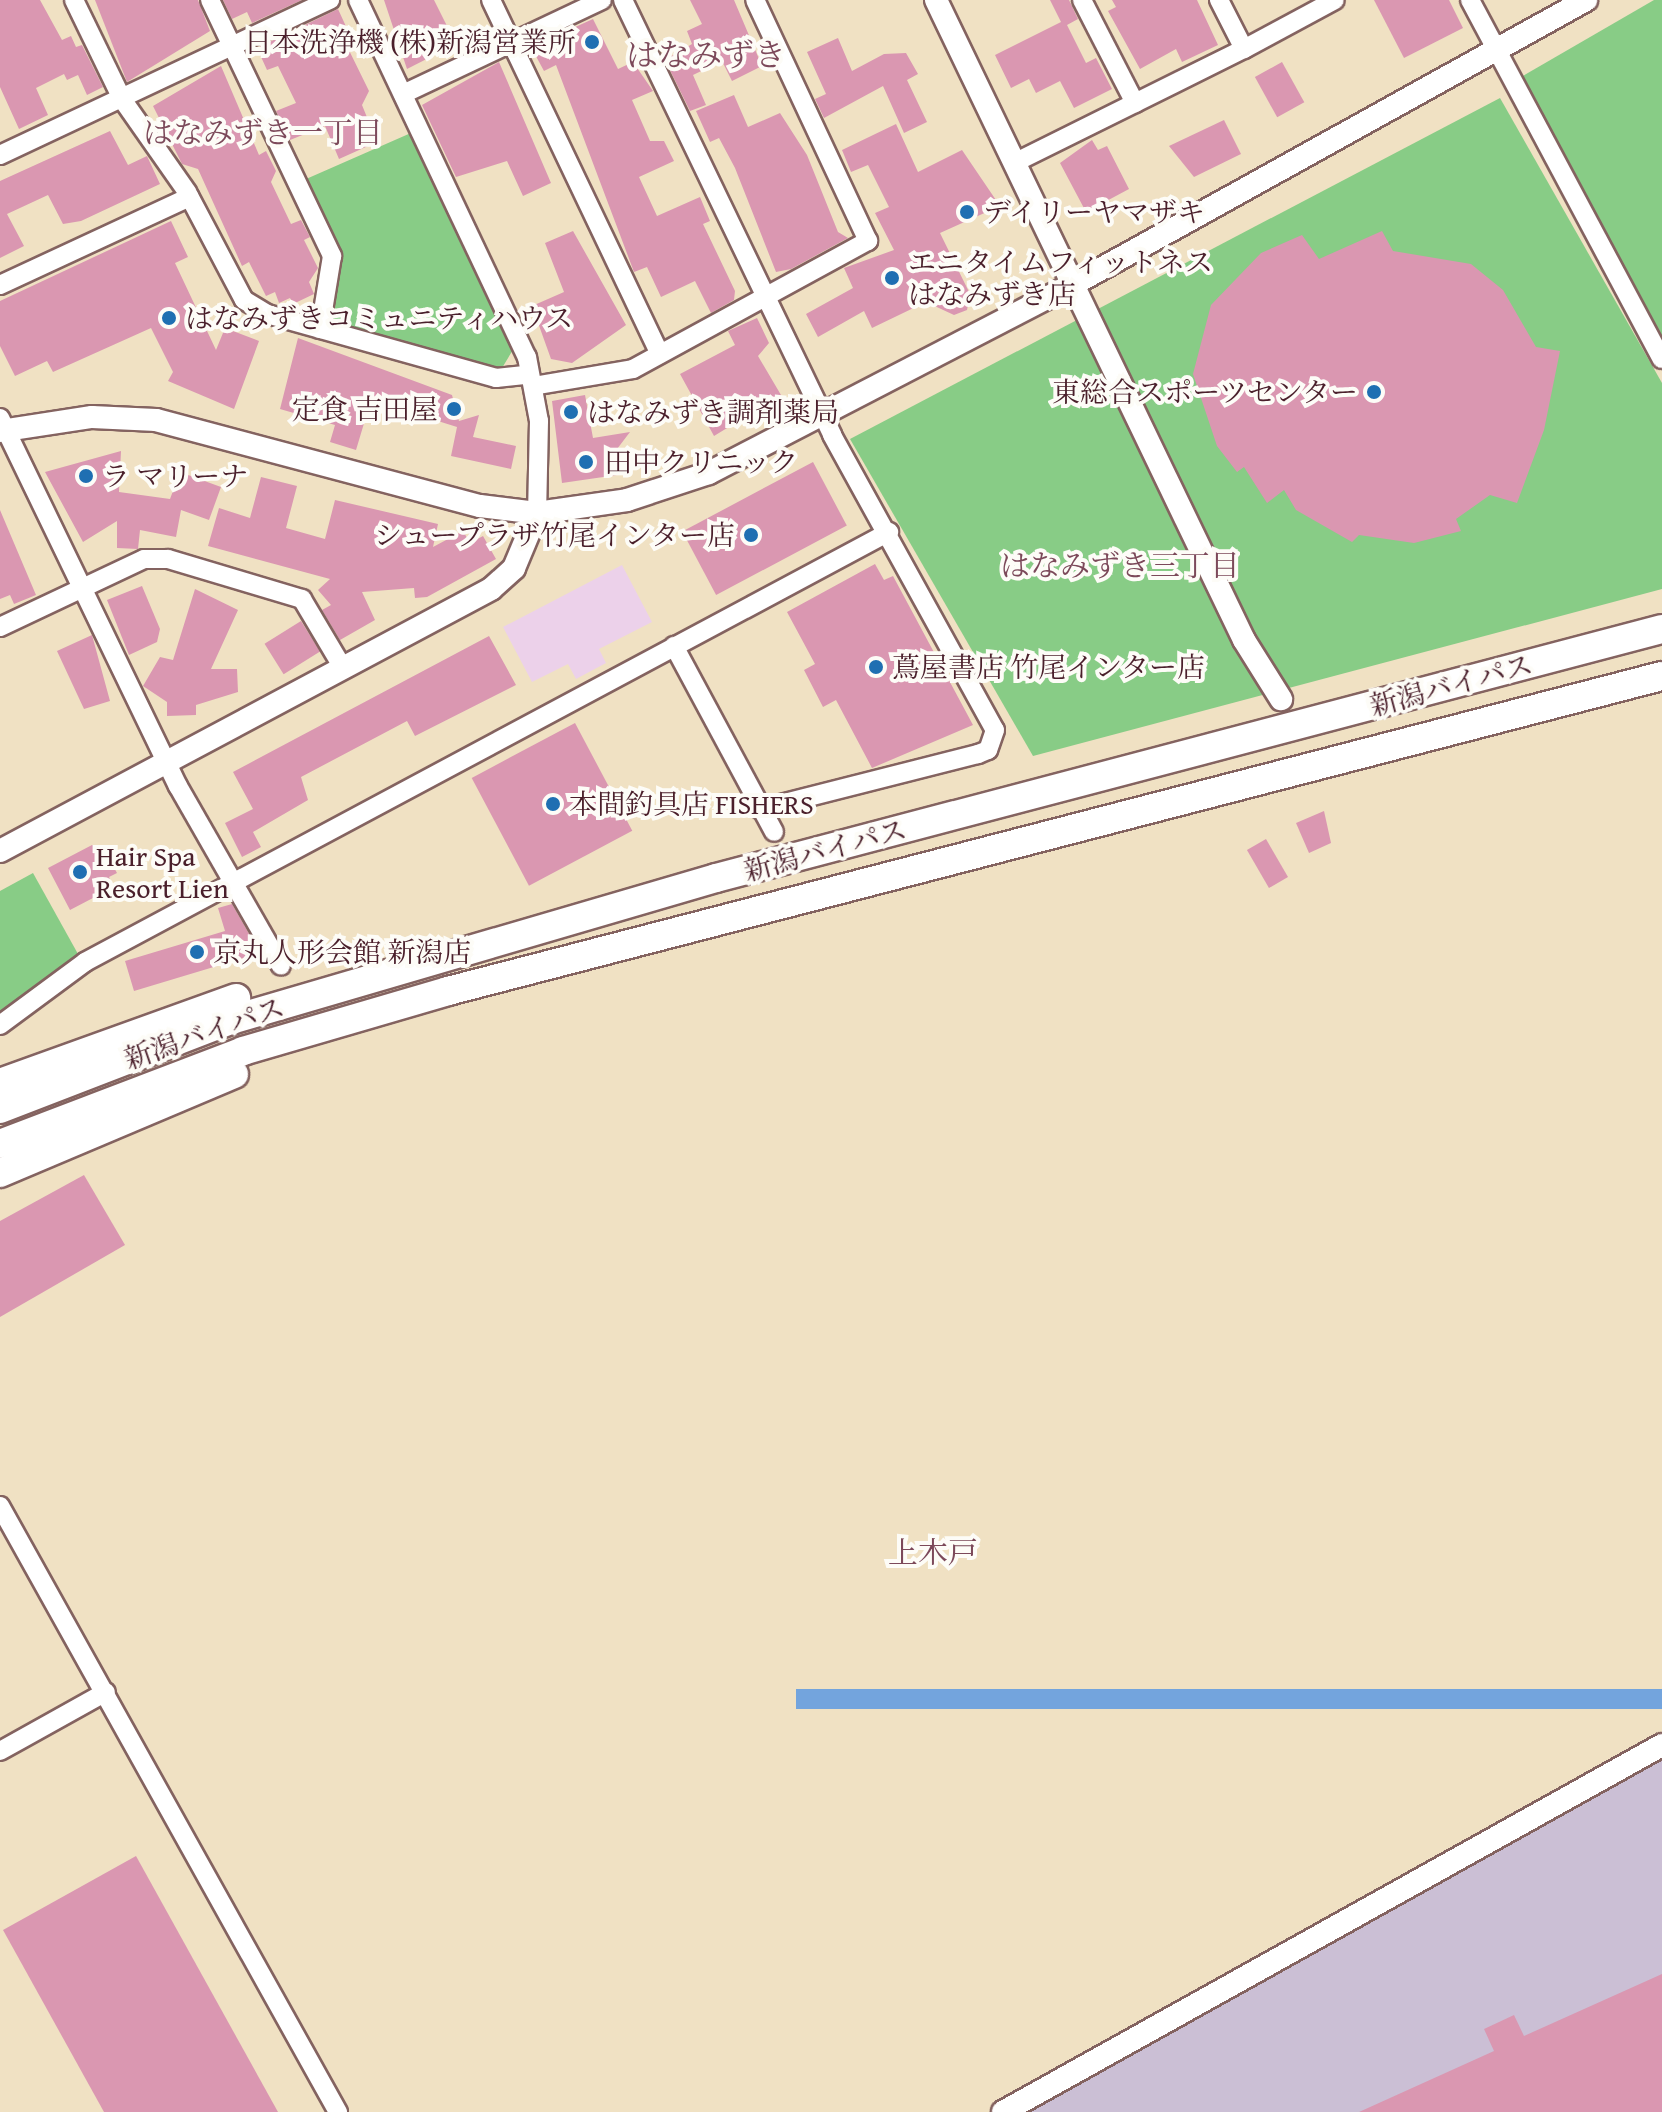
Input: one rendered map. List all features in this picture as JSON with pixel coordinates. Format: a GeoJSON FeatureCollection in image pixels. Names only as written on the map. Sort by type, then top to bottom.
{"type":"FeatureCollection","features":[{"type":"Feature","properties":{"kind":"highway","name":"新潟バイパス"},"geometry":{"type":"LineString","coordinates":[[0,1109],[231,1020],[716,878],[1662,629]]}},
{"type":"Feature","properties":{"kind":"highway","name":"新潟バイパス"},"geometry":{"type":"LineString","coordinates":[[0,1144],[243,1051],[1662,676]]}},
{"type":"Feature","properties":{"kind":"highway"},"geometry":{"type":"LineString","coordinates":[[0,1083],[237,998],[373,959],[663,881],[716,878]]}},
{"type":"Feature","properties":{"kind":"highway"},"geometry":{"type":"LineString","coordinates":[[0,1173],[258,1065],[453,1007],[541,971]]}},
{"type":"Feature","properties":{"kind":"street"},"geometry":{"type":"LineString","coordinates":[[74,0],[122,99],[190,197],[244,300],[320,329],[496,378],[530,381],[633,369],[868,241],[755,0]]}},
{"type":"Feature","properties":{"kind":"street"},"geometry":{"type":"LineString","coordinates":[[210,0],[332,256],[320,329]]}},
{"type":"Feature","properties":{"kind":"street"},"geometry":{"type":"LineString","coordinates":[[3,146],[122,99],[330,0]]}},
{"type":"Feature","properties":{"kind":"street"},"geometry":{"type":"LineString","coordinates":[[0,851],[491,589],[514,568],[537,513],[530,381],[520,338],[358,0]]}},
{"type":"Feature","properties":{"kind":"street"},"geometry":{"type":"LineString","coordinates":[[491,0],[660,354]]}},
{"type":"Feature","properties":{"kind":"street"},"geometry":{"type":"LineString","coordinates":[[403,94],[602,0]]}},
{"type":"Feature","properties":{"kind":"street"},"geometry":{"type":"LineString","coordinates":[[623,0],[822,414],[992,719],[994,739],[978,754],[760,809]]}},
{"type":"Feature","properties":{"kind":"street"},"geometry":{"type":"LineString","coordinates":[[936,0],[1244,640],[1281,699]]}},
{"type":"Feature","properties":{"kind":"street"},"geometry":{"type":"LineString","coordinates":[[1082,0],[1135,103]]}},
{"type":"Feature","properties":{"kind":"street"},"geometry":{"type":"LineString","coordinates":[[1219,0],[1244,49]]}},
{"type":"Feature","properties":{"kind":"street"},"geometry":{"type":"LineString","coordinates":[[1014,163],[1244,49],[1335,0]]}},
{"type":"Feature","properties":{"kind":"street"},"geometry":{"type":"LineString","coordinates":[[1470,0],[1494,50],[1662,359]]}},
{"type":"Feature","properties":{"kind":"street"},"geometry":{"type":"LineString","coordinates":[[281,966],[166,761],[2,426],[92,417],[156,420],[430,496],[537,513],[668,488],[822,414],[1072,285],[1586,0]]}},
{"type":"Feature","properties":{"kind":"street"},"geometry":{"type":"LineString","coordinates":[[0,285],[190,197]]}},
{"type":"Feature","properties":{"kind":"street"},"geometry":{"type":"LineString","coordinates":[[0,1025],[85,962],[889,532]]}},
{"type":"Feature","properties":{"kind":"street"},"geometry":{"type":"LineString","coordinates":[[0,627],[79,587],[144,559],[168,559],[302,599],[343,668]]}},
{"type":"Feature","properties":{"kind":"street"},"geometry":{"type":"LineString","coordinates":[[674,646],[774,832]]}},
{"type":"Feature","properties":{"kind":"street"},"geometry":{"type":"LineString","coordinates":[[0,1506],[338,2112]]}},
{"type":"Feature","properties":{"kind":"street"},"geometry":{"type":"LineString","coordinates":[[0,1751],[106,1692]]}},
{"type":"Feature","properties":{"kind":"street"},"geometry":{"type":"LineString","coordinates":[[1003,2112],[1662,1745]]}},
{"type":"Feature","properties":{"kind":"shaded area"},"geometry":{"type":"Polygon","coordinates":[[[622,565],[652,622],[599,649],[606,663],[576,679],[568,664],[532,682],[503,627],[622,565]]]}},
{"type":"Feature","properties":{"kind":"shaded area"},"geometry":{"type":"Polygon","coordinates":[[[1662,1758],[1662,2112],[1029,2112],[1293,1963],[1662,1758]]]}},
{"type":"Feature","properties":{"kind":"green space"},"geometry":{"type":"Polygon","coordinates":[[[1654,0],[1662,0],[1662,340],[1516,80],[1654,0]]]}},
{"type":"Feature","properties":{"kind":"green space"},"geometry":{"type":"Polygon","coordinates":[[[1500,98],[1662,383],[1662,589],[1033,756],[850,439],[1500,98]]]}},
{"type":"Feature","properties":{"kind":"green space"},"geometry":{"type":"Polygon","coordinates":[[[420,129],[520,338],[496,378],[320,329],[334,273],[297,183],[420,129]]]}},
{"type":"Feature","properties":{"kind":"green space"},"geometry":{"type":"Polygon","coordinates":[[[33,873],[78,954],[0,1012],[0,891],[33,873]]]}},
{"type":"Feature","properties":{"kind":"water"},"geometry":{"type":"Polygon","coordinates":[[[796,1689],[1662,1689],[1662,1709],[796,1709],[796,1689]]]}},
{"type":"Feature","properties":{"kind":"building"},"geometry":{"type":"Polygon","coordinates":[[[0,0],[40,0],[62,40],[71,36],[76,47],[82,45],[103,87],[87,95],[78,75],[67,80],[64,74],[36,88],[48,115],[19,129],[0,87],[0,0]]]}},
{"type":"Feature","properties":{"kind":"building"},"geometry":{"type":"Polygon","coordinates":[[[95,0],[198,0],[210,31],[127,82],[95,0]]]}},
{"type":"Feature","properties":{"kind":"building"},"geometry":{"type":"Polygon","coordinates":[[[223,0],[302,0],[252,23],[247,12],[232,19],[223,0]]]}},
{"type":"Feature","properties":{"kind":"building"},"geometry":{"type":"Polygon","coordinates":[[[384,0],[434,0],[456,44],[407,69],[384,0]]]}},
{"type":"Feature","properties":{"kind":"building"},"geometry":{"type":"Polygon","coordinates":[[[690,0],[734,0],[762,66],[732,81],[722,61],[693,75],[706,105],[690,111],[665,60],[692,44],[687,31],[702,24],[690,0]]]}},
{"type":"Feature","properties":{"kind":"building"},"geometry":{"type":"Polygon","coordinates":[[[1050,0],[1069,0],[1078,19],[1067,25],[1086,63],[1096,58],[1112,89],[1074,108],[1060,81],[1036,93],[1029,79],[1011,88],[995,55],[1061,22],[1050,0]]]}},
{"type":"Feature","properties":{"kind":"building"},"geometry":{"type":"Polygon","coordinates":[[[1112,0],[1197,0],[1218,45],[1182,62],[1176,49],[1140,69],[1108,11],[1116,7],[1112,0]]]}},
{"type":"Feature","properties":{"kind":"building"},"geometry":{"type":"Polygon","coordinates":[[[1374,0],[1449,0],[1463,28],[1404,58],[1374,0]]]}},
{"type":"Feature","properties":{"kind":"building"},"geometry":{"type":"Polygon","coordinates":[[[338,9],[349,33],[342,36],[369,91],[362,105],[377,142],[339,159],[325,126],[290,140],[276,111],[296,103],[278,66],[267,70],[257,48],[338,9]]]}},
{"type":"Feature","properties":{"kind":"building"},"geometry":{"type":"Polygon","coordinates":[[[593,19],[618,69],[633,62],[653,91],[632,100],[650,141],[664,141],[674,161],[639,177],[657,216],[700,197],[710,221],[703,224],[735,291],[734,300],[711,313],[695,281],[661,297],[647,267],[634,272],[556,65],[544,71],[531,47],[593,19]]]}},
{"type":"Feature","properties":{"kind":"building"},"geometry":{"type":"Polygon","coordinates":[[[838,38],[852,71],[884,54],[906,53],[918,74],[907,80],[927,122],[904,133],[883,86],[824,118],[815,99],[826,94],[807,52],[838,38]]]}},
{"type":"Feature","properties":{"kind":"building"},"geometry":{"type":"Polygon","coordinates":[[[499,62],[551,183],[523,196],[507,161],[456,177],[422,105],[499,62]]]}},
{"type":"Feature","properties":{"kind":"building"},"geometry":{"type":"Polygon","coordinates":[[[1282,62],[1304,102],[1277,117],[1255,77],[1282,62]]]}},
{"type":"Feature","properties":{"kind":"building"},"geometry":{"type":"Polygon","coordinates":[[[221,66],[259,155],[266,151],[276,171],[271,182],[291,224],[301,220],[310,237],[304,240],[318,268],[309,282],[314,294],[293,304],[290,298],[279,303],[275,292],[266,296],[249,262],[242,266],[198,169],[182,164],[153,106],[221,66]]]}},
{"type":"Feature","properties":{"kind":"building"},"geometry":{"type":"Polygon","coordinates":[[[734,95],[748,127],[780,113],[807,155],[838,232],[848,238],[791,269],[776,272],[735,168],[719,138],[710,142],[696,111],[734,95]]]}},
{"type":"Feature","properties":{"kind":"building"},"geometry":{"type":"Polygon","coordinates":[[[1224,120],[1241,154],[1194,177],[1169,146],[1224,120]]]}},
{"type":"Feature","properties":{"kind":"building"},"geometry":{"type":"Polygon","coordinates":[[[896,124],[918,172],[962,150],[1000,206],[940,233],[970,294],[967,310],[954,315],[926,302],[872,328],[864,311],[818,337],[806,314],[853,288],[844,268],[894,250],[875,213],[889,207],[868,165],[851,172],[842,150],[896,124]]]}},
{"type":"Feature","properties":{"kind":"building"},"geometry":{"type":"Polygon","coordinates":[[[110,131],[128,165],[147,156],[160,184],[81,221],[63,224],[48,195],[7,214],[24,246],[0,258],[0,181],[110,131]]]}},
{"type":"Feature","properties":{"kind":"building"},"geometry":{"type":"Polygon","coordinates":[[[1092,140],[1098,150],[1107,146],[1129,189],[1086,212],[1060,163],[1092,140]]]}},
{"type":"Feature","properties":{"kind":"building"},"geometry":{"type":"Polygon","coordinates":[[[171,221],[188,257],[175,263],[216,350],[225,328],[259,341],[234,409],[168,381],[173,372],[151,328],[53,372],[47,361],[15,376],[0,346],[0,301],[171,221]]]}},
{"type":"Feature","properties":{"kind":"building"},"geometry":{"type":"Polygon","coordinates":[[[573,231],[626,325],[572,363],[551,359],[532,306],[564,292],[545,243],[573,231]]]}},
{"type":"Feature","properties":{"kind":"building","name":"東総合スポーツセンター"},"geometry":{"type":"Polygon","coordinates":[[[1382,231],[1393,251],[1471,264],[1503,290],[1536,347],[1560,351],[1544,430],[1517,503],[1490,495],[1456,519],[1461,531],[1414,543],[1359,535],[1352,542],[1296,510],[1284,490],[1267,503],[1244,467],[1237,472],[1217,446],[1193,374],[1211,305],[1261,253],[1302,235],[1319,259],[1382,231]]]}},
{"type":"Feature","properties":{"kind":"building"},"geometry":{"type":"Polygon","coordinates":[[[757,318],[769,343],[758,356],[781,395],[714,436],[680,374],[735,345],[728,331],[757,318]]]}},
{"type":"Feature","properties":{"kind":"building"},"geometry":{"type":"Polygon","coordinates":[[[298,338],[452,395],[459,421],[479,415],[473,437],[516,446],[511,469],[451,456],[457,427],[371,400],[356,450],[330,442],[335,425],[280,409],[298,338]]]}},
{"type":"Feature","properties":{"kind":"building"},"geometry":{"type":"Polygon","coordinates":[[[585,395],[593,438],[630,432],[614,453],[617,475],[562,483],[552,401],[585,395]]]}},
{"type":"Feature","properties":{"kind":"building"},"geometry":{"type":"Polygon","coordinates":[[[121,451],[119,492],[170,499],[180,472],[221,487],[209,520],[181,510],[176,537],[140,530],[138,549],[117,548],[117,521],[83,542],[45,472],[121,451]]]}},
{"type":"Feature","properties":{"kind":"building"},"geometry":{"type":"Polygon","coordinates":[[[813,462],[847,526],[716,595],[682,531],[813,462]]]}},
{"type":"Feature","properties":{"kind":"building"},"geometry":{"type":"Polygon","coordinates":[[[261,477],[297,486],[286,528],[325,539],[335,500],[438,524],[433,547],[463,531],[470,543],[483,536],[496,559],[427,597],[415,598],[414,588],[362,592],[375,620],[340,640],[322,610],[331,605],[318,590],[330,579],[208,546],[219,508],[250,518],[261,477]]]}},
{"type":"Feature","properties":{"kind":"building"},"geometry":{"type":"Polygon","coordinates":[[[0,510],[36,595],[14,604],[10,595],[0,599],[0,510]]]}},
{"type":"Feature","properties":{"kind":"building","name":"蔦屋書店 竹尾インター店"},"geometry":{"type":"Polygon","coordinates":[[[875,564],[884,580],[893,576],[973,725],[872,768],[836,700],[823,707],[804,670],[815,664],[787,612],[875,564]]]}},
{"type":"Feature","properties":{"kind":"building"},"geometry":{"type":"Polygon","coordinates":[[[142,586],[160,629],[157,642],[129,655],[107,600],[142,586]]]}},
{"type":"Feature","properties":{"kind":"building"},"geometry":{"type":"Polygon","coordinates":[[[195,589],[238,610],[211,669],[237,669],[238,692],[196,705],[196,715],[167,716],[167,702],[143,686],[160,657],[173,660],[195,589]]]}},
{"type":"Feature","properties":{"kind":"building"},"geometry":{"type":"Polygon","coordinates":[[[301,621],[320,652],[284,674],[265,644],[301,621]]]}},
{"type":"Feature","properties":{"kind":"building"},"geometry":{"type":"Polygon","coordinates":[[[92,635],[110,701],[84,709],[57,651],[92,635]]]}},
{"type":"Feature","properties":{"kind":"building"},"geometry":{"type":"Polygon","coordinates":[[[489,636],[516,685],[415,736],[407,721],[301,777],[308,800],[253,832],[261,847],[242,857],[225,823],[253,809],[233,772],[489,636]]]}},
{"type":"Feature","properties":{"kind":"building","name":"本間釣具店 FISHERS"},"geometry":{"type":"Polygon","coordinates":[[[575,723],[632,831],[529,886],[472,778],[575,723]]]}},
{"type":"Feature","properties":{"kind":"building"},"geometry":{"type":"Polygon","coordinates":[[[1324,811],[1331,843],[1309,853],[1296,823],[1324,811]]]}},
{"type":"Feature","properties":{"kind":"building"},"geometry":{"type":"Polygon","coordinates":[[[1266,839],[1288,877],[1269,888],[1247,850],[1266,839]]]}},
{"type":"Feature","properties":{"kind":"building"},"geometry":{"type":"Polygon","coordinates":[[[92,845],[103,848],[117,873],[109,877],[114,887],[70,910],[48,868],[92,845]]]}},
{"type":"Feature","properties":{"kind":"building"},"geometry":{"type":"Polygon","coordinates":[[[232,904],[260,953],[134,991],[125,961],[225,931],[218,908],[232,904]]]}},
{"type":"Feature","properties":{"kind":"building"},"geometry":{"type":"Polygon","coordinates":[[[84,1175],[125,1245],[0,1317],[0,1221],[84,1175]]]}},
{"type":"Feature","properties":{"kind":"building"},"geometry":{"type":"Polygon","coordinates":[[[136,1856],[278,2112],[104,2112],[3,1930],[136,1856]]]}},
{"type":"Feature","properties":{"kind":"building"},"geometry":{"type":"Polygon","coordinates":[[[1662,1974],[1662,2112],[1359,2112],[1494,2051],[1484,2029],[1514,2015],[1524,2036],[1662,1974]]]}},
{"type":"Feature","properties":{"kind":"place","name":"日本洗浄機 (株)新潟営業所"},"geometry":{"type":"Point","coordinates":[592,42]}},
{"type":"Feature","properties":{"kind":"place","name":"デイリーヤマザキ"},"geometry":{"type":"Point","coordinates":[967,212]}},
{"type":"Feature","properties":{"kind":"place","name":"エニタイムフィットネス はなみずき店"},"geometry":{"type":"Point","coordinates":[892,278]}},
{"type":"Feature","properties":{"kind":"place","name":"はなみずきコミュニティハウス"},"geometry":{"type":"Point","coordinates":[169,318]}},
{"type":"Feature","properties":{"kind":"place","name":"東総合スポーツセンター"},"geometry":{"type":"Point","coordinates":[1374,392]}},
{"type":"Feature","properties":{"kind":"place","name":"定食 吉田屋"},"geometry":{"type":"Point","coordinates":[454,409]}},
{"type":"Feature","properties":{"kind":"place","name":"はなみずき調剤薬局"},"geometry":{"type":"Point","coordinates":[571,412]}},
{"type":"Feature","properties":{"kind":"place","name":"田中クリニック"},"geometry":{"type":"Point","coordinates":[586,462]}},
{"type":"Feature","properties":{"kind":"place","name":"ラ マリーナ"},"geometry":{"type":"Point","coordinates":[86,476]}},
{"type":"Feature","properties":{"kind":"place","name":"シュープラザ竹尾インター店"},"geometry":{"type":"Point","coordinates":[751,535]}},
{"type":"Feature","properties":{"kind":"place","name":"蔦屋書店 竹尾インター店"},"geometry":{"type":"Point","coordinates":[876,667]}},
{"type":"Feature","properties":{"kind":"place","name":"本間釣具店 FISHERS"},"geometry":{"type":"Point","coordinates":[553,804]}},
{"type":"Feature","properties":{"kind":"place","name":"Hair Spa Resort Lien"},"geometry":{"type":"Point","coordinates":[80,872]}},
{"type":"Feature","properties":{"kind":"place","name":"京丸人形会館 新潟店"},"geometry":{"type":"Point","coordinates":[197,952]}},
{"type":"Feature","properties":{"kind":"district","name":"はなみずき"},"geometry":{"type":"Point","coordinates":[706,55]}},
{"type":"Feature","properties":{"kind":"district","name":"はなみずき一丁目"},"geometry":{"type":"Point","coordinates":[263,132]}},
{"type":"Feature","properties":{"kind":"district","name":"はなみずき三丁目"},"geometry":{"type":"Point","coordinates":[1120,565]}},
{"type":"Feature","properties":{"kind":"district","name":"上木戸"},"geometry":{"type":"Point","coordinates":[933,1552]}}]}
